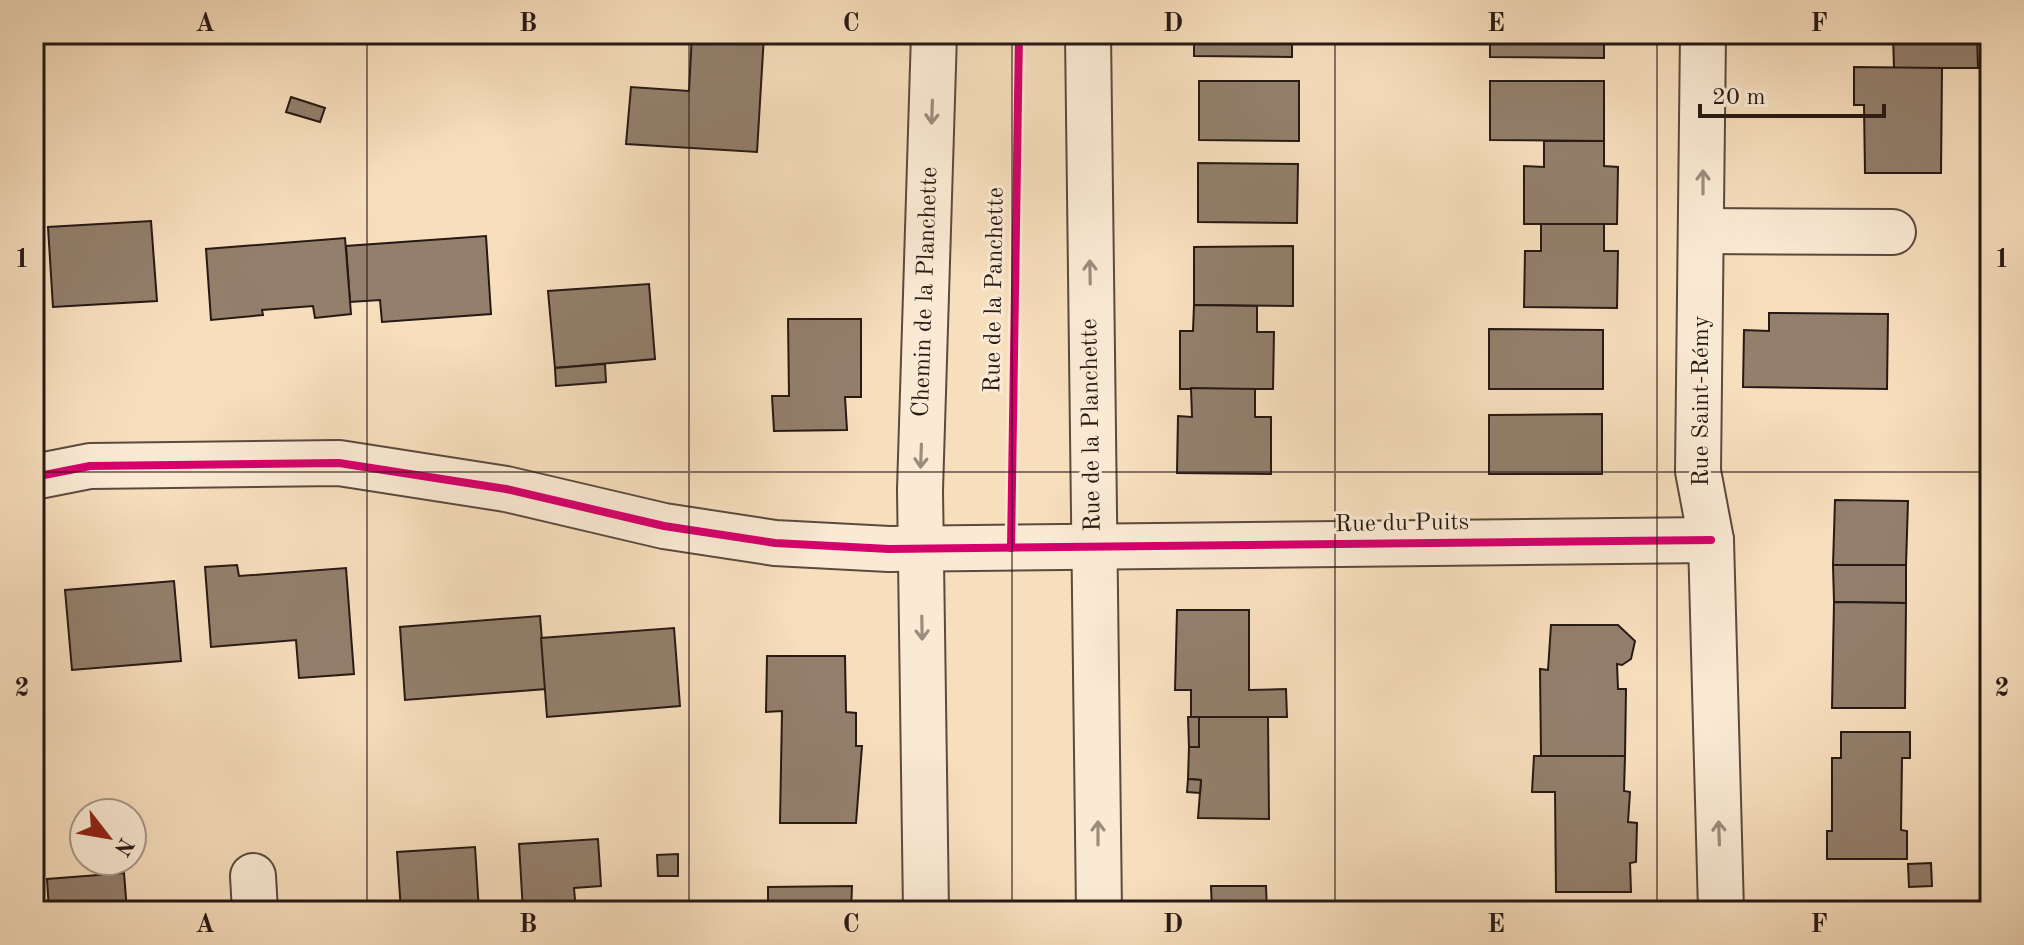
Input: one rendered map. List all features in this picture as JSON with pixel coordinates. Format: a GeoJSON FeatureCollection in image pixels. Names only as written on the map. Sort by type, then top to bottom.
{"type":"FeatureCollection","features":[{"type":"Feature","properties":{"kind":"street","name":"Chemin de la Planchette"},"geometry":{"type":"LineString","coordinates":[[920,550],[934,34]]}},
{"type":"Feature","properties":{"kind":"street","name":"Rue de la Planchette"},"geometry":{"type":"LineString","coordinates":[[1088,34],[1099,911]]}},
{"type":"Feature","properties":{"kind":"street","name":"Rue Saint-Rémy"},"geometry":{"type":"LineString","coordinates":[[1703,34],[1698,471],[1711,540],[1721,911]]}},
{"type":"Feature","properties":{"kind":"street"},"geometry":{"type":"LineString","coordinates":[[1703,231],[1893,232]]}},
{"type":"Feature","properties":{"kind":"street","name":"Rue du Puits"},"geometry":{"type":"LineString","coordinates":[[34,477],[90,466],[339,463],[506,489],[664,526],[775,543],[920,550],[1711,540]]}},
{"type":"Feature","properties":{"kind":"street"},"geometry":{"type":"LineString","coordinates":[[920,550],[926,911]]}},
{"type":"Feature","properties":{"kind":"building"},"geometry":{"type":"Polygon","coordinates":[[[692,34],[764,35],[757,152],[626,144],[631,87],[689,91],[692,34]]]}},
{"type":"Feature","properties":{"kind":"building"},"geometry":{"type":"Polygon","coordinates":[[[1194,34],[1292,34],[1292,57],[1194,56],[1194,34]]]}},
{"type":"Feature","properties":{"kind":"building"},"geometry":{"type":"Polygon","coordinates":[[[1490,34],[1604,34],[1604,58],[1490,57],[1490,34]]]}},
{"type":"Feature","properties":{"kind":"building"},"geometry":{"type":"Polygon","coordinates":[[[1893,34],[1977,34],[1978,68],[1894,68],[1893,34]]]}},
{"type":"Feature","properties":{"kind":"building"},"geometry":{"type":"Polygon","coordinates":[[[1854,67],[1942,68],[1941,173],[1865,173],[1864,105],[1854,105],[1854,67]]]}},
{"type":"Feature","properties":{"kind":"building"},"geometry":{"type":"Polygon","coordinates":[[[1199,81],[1299,81],[1299,141],[1199,140],[1199,81]]]}},
{"type":"Feature","properties":{"kind":"building"},"geometry":{"type":"Polygon","coordinates":[[[1490,81],[1604,81],[1604,141],[1490,140],[1490,81]]]}},
{"type":"Feature","properties":{"kind":"building"},"geometry":{"type":"Polygon","coordinates":[[[291,97],[325,108],[320,122],[286,112],[291,97]]]}},
{"type":"Feature","properties":{"kind":"building"},"geometry":{"type":"Polygon","coordinates":[[[1544,141],[1604,141],[1604,166],[1618,167],[1617,224],[1524,224],[1524,166],[1544,167],[1544,141]]]}},
{"type":"Feature","properties":{"kind":"building"},"geometry":{"type":"Polygon","coordinates":[[[1198,163],[1298,164],[1297,223],[1198,222],[1198,163]]]}},
{"type":"Feature","properties":{"kind":"building"},"geometry":{"type":"Polygon","coordinates":[[[151,221],[157,301],[53,307],[48,227],[151,221]]]}},
{"type":"Feature","properties":{"kind":"building"},"geometry":{"type":"Polygon","coordinates":[[[1541,224],[1604,224],[1604,251],[1618,251],[1617,308],[1524,307],[1525,251],[1541,251],[1541,224]]]}},
{"type":"Feature","properties":{"kind":"building"},"geometry":{"type":"Polygon","coordinates":[[[486,236],[491,314],[382,322],[380,300],[350,302],[346,246],[486,236]]]}},
{"type":"Feature","properties":{"kind":"building"},"geometry":{"type":"Polygon","coordinates":[[[345,238],[351,314],[315,318],[313,306],[262,310],[263,315],[211,320],[206,249],[345,238]]]}},
{"type":"Feature","properties":{"kind":"building"},"geometry":{"type":"Polygon","coordinates":[[[1293,246],[1293,306],[1194,305],[1194,247],[1293,246]]]}},
{"type":"Feature","properties":{"kind":"building"},"geometry":{"type":"Polygon","coordinates":[[[649,284],[655,359],[555,368],[548,291],[649,284]]]}},
{"type":"Feature","properties":{"kind":"building"},"geometry":{"type":"Polygon","coordinates":[[[1194,305],[1257,306],[1257,332],[1274,332],[1273,389],[1180,389],[1180,331],[1193,331],[1194,305]]]}},
{"type":"Feature","properties":{"kind":"building"},"geometry":{"type":"Polygon","coordinates":[[[1984,308],[1990,308],[1990,395],[1985,394],[1984,308]]]}},
{"type":"Feature","properties":{"kind":"building"},"geometry":{"type":"Polygon","coordinates":[[[1769,313],[1888,314],[1887,389],[1743,387],[1744,330],[1769,331],[1769,313]]]}},
{"type":"Feature","properties":{"kind":"building"},"geometry":{"type":"Polygon","coordinates":[[[788,319],[861,319],[861,397],[845,397],[847,430],[774,431],[772,396],[789,396],[788,319]]]}},
{"type":"Feature","properties":{"kind":"building"},"geometry":{"type":"Polygon","coordinates":[[[1489,329],[1603,330],[1603,389],[1489,389],[1489,329]]]}},
{"type":"Feature","properties":{"kind":"building"},"geometry":{"type":"Polygon","coordinates":[[[605,364],[606,382],[556,386],[555,368],[605,364]]]}},
{"type":"Feature","properties":{"kind":"building"},"geometry":{"type":"Polygon","coordinates":[[[1191,388],[1255,389],[1255,417],[1271,417],[1271,474],[1177,473],[1178,416],[1192,417],[1191,388]]]}},
{"type":"Feature","properties":{"kind":"building"},"geometry":{"type":"Polygon","coordinates":[[[1602,414],[1602,474],[1489,474],[1489,415],[1602,414]]]}},
{"type":"Feature","properties":{"kind":"building"},"geometry":{"type":"Polygon","coordinates":[[[1835,500],[1908,501],[1906,565],[1833,565],[1835,500]]]}},
{"type":"Feature","properties":{"kind":"building"},"geometry":{"type":"Polygon","coordinates":[[[237,565],[239,576],[346,568],[354,674],[299,678],[296,640],[211,647],[205,567],[237,565]]]}},
{"type":"Feature","properties":{"kind":"building"},"geometry":{"type":"Polygon","coordinates":[[[1833,565],[1906,565],[1906,603],[1834,602],[1833,565]]]}},
{"type":"Feature","properties":{"kind":"building"},"geometry":{"type":"Polygon","coordinates":[[[174,581],[181,661],[72,670],[65,590],[174,581]]]}},
{"type":"Feature","properties":{"kind":"building"},"geometry":{"type":"Polygon","coordinates":[[[1834,602],[1906,603],[1905,708],[1832,708],[1834,602]]]}},
{"type":"Feature","properties":{"kind":"building"},"geometry":{"type":"Polygon","coordinates":[[[1177,610],[1249,610],[1249,690],[1286,689],[1287,717],[1191,717],[1191,690],[1175,690],[1177,610]]]}},
{"type":"Feature","properties":{"kind":"building"},"geometry":{"type":"Polygon","coordinates":[[[540,616],[546,689],[405,700],[400,627],[540,616]]]}},
{"type":"Feature","properties":{"kind":"building"},"geometry":{"type":"Polygon","coordinates":[[[1551,625],[1618,625],[1635,641],[1631,659],[1622,665],[1617,664],[1618,689],[1626,689],[1625,756],[1541,756],[1540,669],[1548,670],[1551,625]]]}},
{"type":"Feature","properties":{"kind":"building"},"geometry":{"type":"Polygon","coordinates":[[[674,628],[680,706],[547,717],[541,638],[674,628]]]}},
{"type":"Feature","properties":{"kind":"building"},"geometry":{"type":"Polygon","coordinates":[[[767,656],[845,656],[846,712],[856,713],[856,746],[862,746],[856,823],[780,823],[782,711],[766,712],[767,656]]]}},
{"type":"Feature","properties":{"kind":"building"},"geometry":{"type":"Polygon","coordinates":[[[1188,717],[1199,717],[1199,747],[1189,747],[1188,717]]]}},
{"type":"Feature","properties":{"kind":"building"},"geometry":{"type":"Polygon","coordinates":[[[1199,717],[1268,717],[1269,819],[1198,818],[1201,780],[1188,779],[1189,747],[1199,747],[1199,717]]]}},
{"type":"Feature","properties":{"kind":"building"},"geometry":{"type":"Polygon","coordinates":[[[1841,732],[1910,732],[1910,758],[1902,758],[1901,830],[1907,831],[1907,859],[1827,859],[1827,831],[1832,831],[1832,758],[1841,758],[1841,732]]]}},
{"type":"Feature","properties":{"kind":"building"},"geometry":{"type":"Polygon","coordinates":[[[1534,756],[1625,756],[1624,791],[1630,792],[1628,822],[1637,823],[1636,862],[1630,863],[1631,892],[1556,892],[1555,792],[1532,792],[1534,756]]]}},
{"type":"Feature","properties":{"kind":"building"},"geometry":{"type":"Polygon","coordinates":[[[1188,779],[1201,780],[1200,793],[1187,792],[1188,779]]]}},
{"type":"Feature","properties":{"kind":"building"},"geometry":{"type":"Polygon","coordinates":[[[598,839],[601,886],[574,888],[576,911],[523,911],[519,844],[598,839]]]}},
{"type":"Feature","properties":{"kind":"building"},"geometry":{"type":"Polygon","coordinates":[[[475,847],[479,911],[401,911],[397,852],[475,847]]]}},
{"type":"Feature","properties":{"kind":"building"},"geometry":{"type":"Polygon","coordinates":[[[678,854],[678,876],[658,876],[657,855],[678,854]]]}},
{"type":"Feature","properties":{"kind":"building"},"geometry":{"type":"Polygon","coordinates":[[[1931,863],[1932,886],[1909,887],[1908,864],[1931,863]]]}},
{"type":"Feature","properties":{"kind":"building"},"geometry":{"type":"Polygon","coordinates":[[[124,877],[127,911],[49,911],[47,879],[124,877]]]}},
{"type":"Feature","properties":{"kind":"building"},"geometry":{"type":"Polygon","coordinates":[[[852,886],[851,911],[768,911],[768,887],[852,886]]]}},
{"type":"Feature","properties":{"kind":"building"},"geometry":{"type":"Polygon","coordinates":[[[1211,886],[1266,886],[1267,911],[1212,911],[1211,886]]]}},
{"type":"Feature","properties":{"kind":"cycle path","name":"Rue de la Panchette"},"geometry":{"type":"LineString","coordinates":[[1011,548],[1019,34]]}},
{"type":"Feature","properties":{"kind":"cycle path"},"geometry":{"type":"LineString","coordinates":[[34,477],[90,466],[339,463],[506,489],[664,526],[775,543],[889,549],[1711,540]]}}]}
